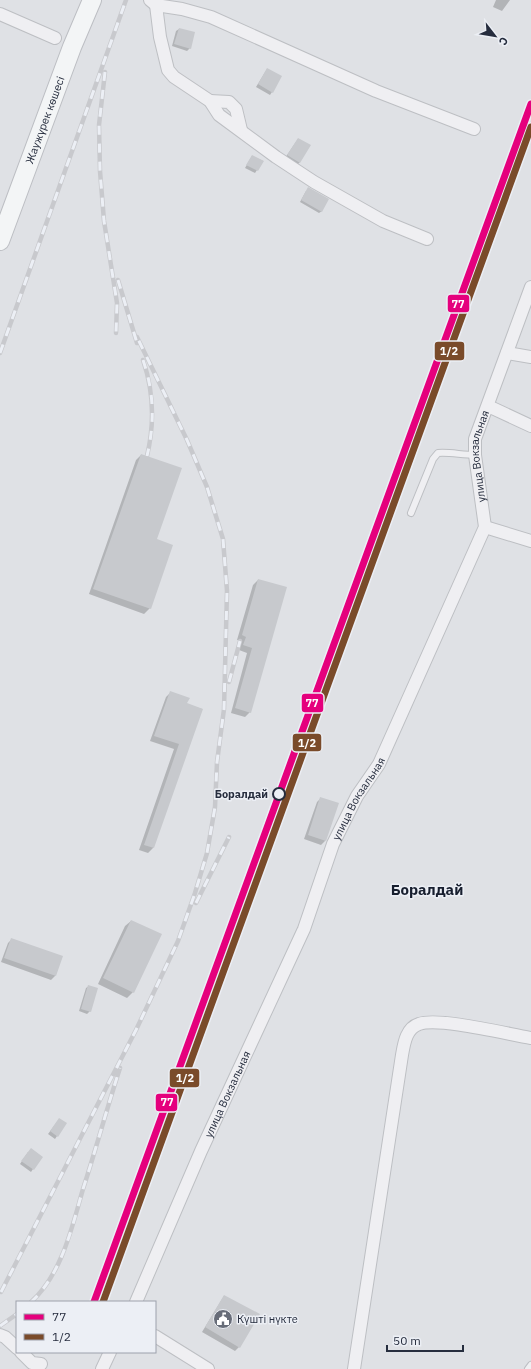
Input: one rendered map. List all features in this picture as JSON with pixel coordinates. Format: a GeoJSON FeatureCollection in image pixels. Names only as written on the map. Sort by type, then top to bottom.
{"type":"FeatureCollection","features":[{"type":"Feature","properties":{"kind":"main road","name":"Жаужүрек көшесі"},"geometry":{"type":"LineString","coordinates":[[0,241],[72,47],[92,0]]}},
{"type":"Feature","properties":{"kind":"street"},"geometry":{"type":"LineString","coordinates":[[427,239],[383,221],[314,182],[276,158],[219,115],[210,101],[174,78],[168,70],[153,3],[211,17],[376,91],[474,129]]}},
{"type":"Feature","properties":{"kind":"street"},"geometry":{"type":"LineString","coordinates":[[0,14],[55,38]]}},
{"type":"Feature","properties":{"kind":"street","name":"улица Вокзальная"},"geometry":{"type":"LineString","coordinates":[[136,1301],[201,1151],[304,929],[333,844],[357,796],[379,764],[485,526],[475,455],[475,439],[531,288]]}},
{"type":"Feature","properties":{"kind":"street"},"geometry":{"type":"LineString","coordinates":[[507,353],[531,357]]}},
{"type":"Feature","properties":{"kind":"street"},"geometry":{"type":"LineString","coordinates":[[488,406],[531,426]]}},
{"type":"Feature","properties":{"kind":"street"},"geometry":{"type":"LineString","coordinates":[[485,526],[531,541]]}},
{"type":"Feature","properties":{"kind":"street"},"geometry":{"type":"LineString","coordinates":[[354,1369],[402,1055],[407,1035],[417,1024],[437,1022],[531,1038]]}},
{"type":"Feature","properties":{"kind":"street"},"geometry":{"type":"LineString","coordinates":[[0,1335],[5,1337],[16,1347]]}},
{"type":"Feature","properties":{"kind":"street"},"geometry":{"type":"LineString","coordinates":[[156,1337],[208,1369]]}},
{"type":"Feature","properties":{"kind":"street"},"geometry":{"type":"LineString","coordinates":[[22,1353],[34,1365]]}},
{"type":"Feature","properties":{"kind":"street"},"geometry":{"type":"LineString","coordinates":[[102,1369],[110,1353]]}},
{"type":"Feature","properties":{"kind":"lane"},"geometry":{"type":"LineString","coordinates":[[410,512],[433,458],[438,453],[446,452],[461,455],[475,455]]}},
{"type":"Feature","properties":{"kind":"lane"},"geometry":{"type":"LineString","coordinates":[[528,1369],[531,1365]]}},
{"type":"Feature","properties":{"kind":"building"},"geometry":{"type":"Polygon","coordinates":[[[179,28],[195,32],[191,49],[174,44],[179,28]]]}},
{"type":"Feature","properties":{"kind":"building"},"geometry":{"type":"Polygon","coordinates":[[[267,68],[282,76],[273,93],[258,84],[267,68]]]}},
{"type":"Feature","properties":{"kind":"building"},"geometry":{"type":"Polygon","coordinates":[[[298,138],[311,145],[300,163],[287,155],[298,138]]]}},
{"type":"Feature","properties":{"kind":"building"},"geometry":{"type":"Polygon","coordinates":[[[252,155],[264,161],[258,171],[246,165],[252,155]]]}},
{"type":"Feature","properties":{"kind":"building"},"geometry":{"type":"Polygon","coordinates":[[[308,187],[329,199],[322,212],[301,200],[308,187]]]}},
{"type":"Feature","properties":{"kind":"building"},"geometry":{"type":"Polygon","coordinates":[[[141,454],[182,468],[157,539],[173,545],[151,609],[93,589],[141,454]]]}},
{"type":"Feature","properties":{"kind":"building"},"geometry":{"type":"Polygon","coordinates":[[[258,579],[287,587],[251,713],[235,708],[252,648],[243,645],[246,637],[242,635],[258,579]]]}},
{"type":"Feature","properties":{"kind":"building"},"geometry":{"type":"Polygon","coordinates":[[[170,691],[190,698],[187,703],[203,709],[154,848],[144,845],[179,744],[154,736],[170,691]]]}},
{"type":"Feature","properties":{"kind":"building"},"geometry":{"type":"Polygon","coordinates":[[[320,797],[339,803],[326,841],[308,835],[320,797]]]}},
{"type":"Feature","properties":{"kind":"building"},"geometry":{"type":"Polygon","coordinates":[[[131,920],[162,934],[134,993],[103,978],[131,920]]]}},
{"type":"Feature","properties":{"kind":"building"},"geometry":{"type":"Polygon","coordinates":[[[11,938],[63,956],[56,976],[4,958],[11,938]]]}},
{"type":"Feature","properties":{"kind":"building"},"geometry":{"type":"Polygon","coordinates":[[[88,985],[98,988],[91,1012],[81,1009],[88,985]]]}},
{"type":"Feature","properties":{"kind":"building"},"geometry":{"type":"Polygon","coordinates":[[[59,1118],[67,1123],[58,1137],[50,1131],[59,1118]]]}},
{"type":"Feature","properties":{"kind":"building"},"geometry":{"type":"Polygon","coordinates":[[[31,1148],[43,1157],[34,1170],[21,1161],[31,1148]]]}},
{"type":"Feature","properties":{"kind":"building","name":"Күшті нүкте"},"geometry":{"type":"Polygon","coordinates":[[[224,1295],[260,1314],[240,1348],[205,1327],[224,1295]]]}},
{"type":"Feature","properties":{"kind":"railway"},"geometry":{"type":"LineString","coordinates":[[0,353],[126,0]]}},
{"type":"Feature","properties":{"kind":"railway"},"geometry":{"type":"LineString","coordinates":[[105,72],[99,125],[100,171],[104,221],[117,303],[116,333]]}},
{"type":"Feature","properties":{"kind":"railway"},"geometry":{"type":"LineString","coordinates":[[118,280],[137,343]]}},
{"type":"Feature","properties":{"kind":"railway"},"geometry":{"type":"LineString","coordinates":[[1,1292],[136,1030],[178,941],[207,853],[215,807],[217,762],[224,709],[227,591],[223,539],[207,487],[187,440],[137,337]]}},
{"type":"Feature","properties":{"kind":"railway"},"geometry":{"type":"LineString","coordinates":[[143,360],[147,372],[152,407],[150,443],[147,456]]}},
{"type":"Feature","properties":{"kind":"railway"},"geometry":{"type":"LineString","coordinates":[[229,682],[240,641]]}},
{"type":"Feature","properties":{"kind":"railway"},"geometry":{"type":"LineString","coordinates":[[196,903],[229,837]]}},
{"type":"Feature","properties":{"kind":"railway"},"geometry":{"type":"LineString","coordinates":[[32,1301],[42,1291],[51,1278],[70,1234],[120,1068]]}},
{"type":"Feature","properties":{"kind":"railway"},"geometry":{"type":"LineString","coordinates":[[0,1326],[16,1315]]}},
{"type":"Feature","properties":{"kind":"transit line","name":"77"},"geometry":{"type":"LineString","coordinates":[[94,1301],[531,104]]}},
{"type":"Feature","properties":{"kind":"transit line","name":"1/2"},"geometry":{"type":"LineString","coordinates":[[103,1301],[531,127]]}},
{"type":"Feature","properties":{"kind":"place","name":"Боралдай"},"geometry":{"type":"Point","coordinates":[279,794]}},
{"type":"Feature","properties":{"kind":"place","name":"Күшті нүкте"},"geometry":{"type":"Point","coordinates":[223,1319]}},
{"type":"Feature","properties":{"kind":"district","name":"Боралдай"},"geometry":{"type":"Point","coordinates":[427,889]}}]}
